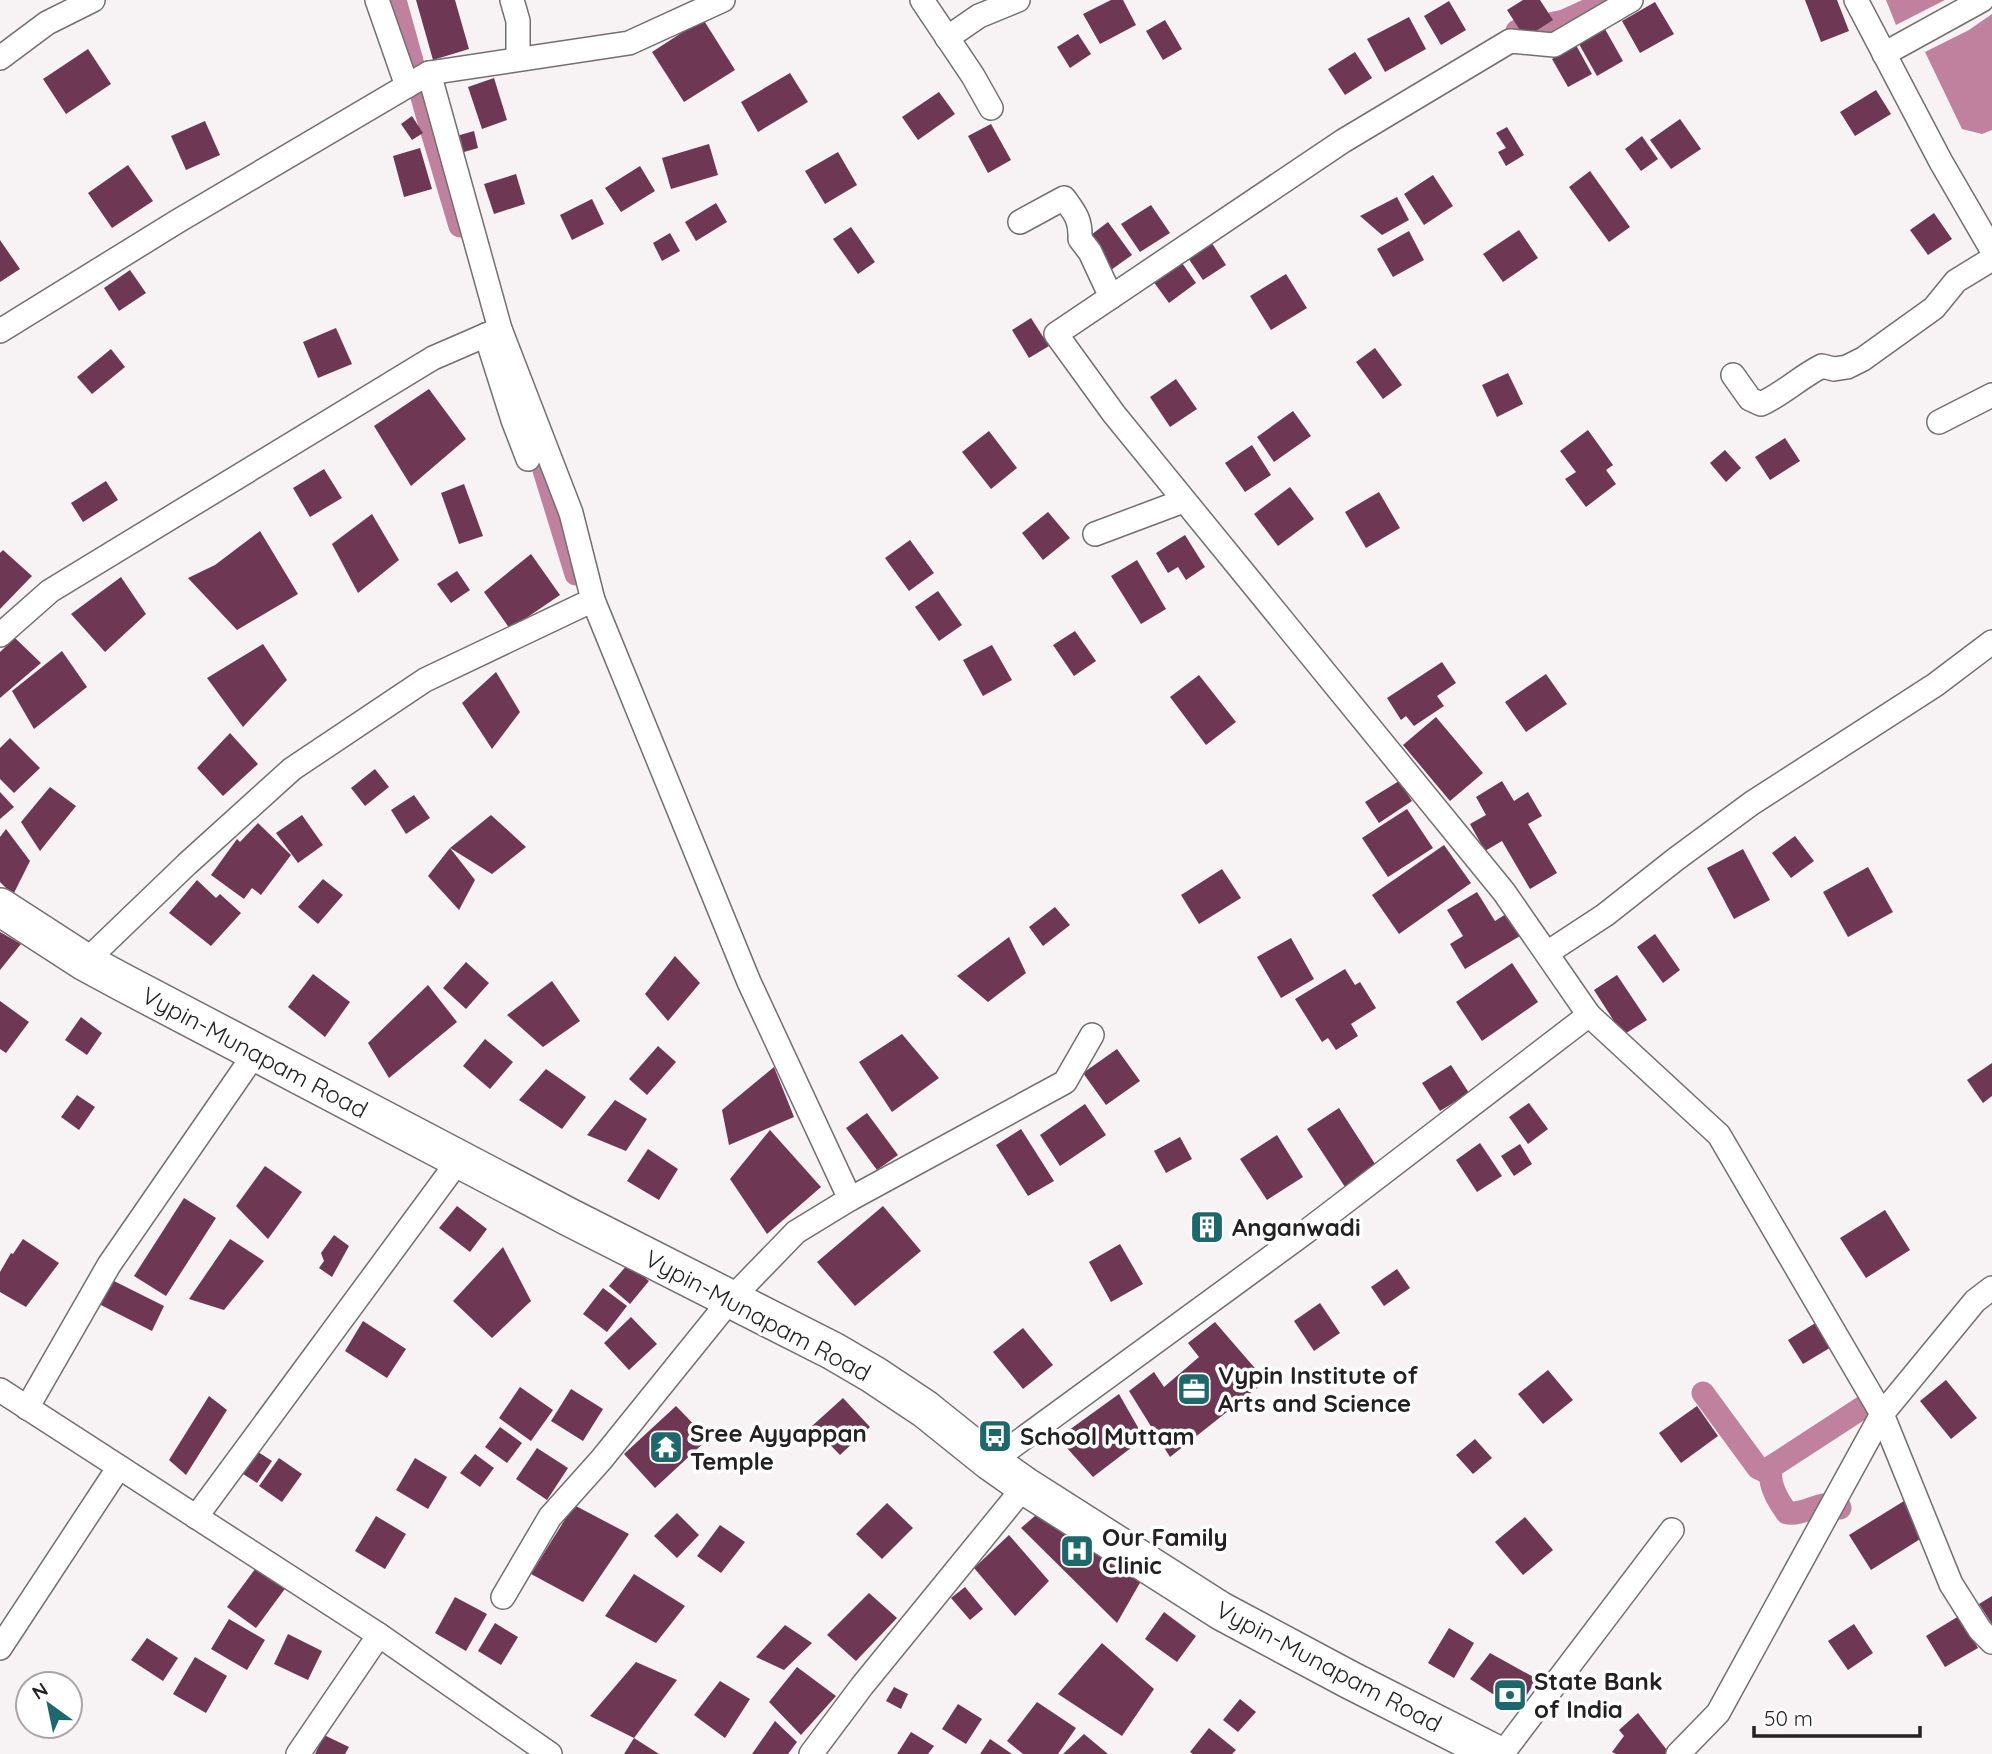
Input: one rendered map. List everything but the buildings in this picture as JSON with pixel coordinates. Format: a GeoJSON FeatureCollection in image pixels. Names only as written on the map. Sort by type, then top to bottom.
{"type":"FeatureCollection","features":[{"type":"Feature","properties":{"kind":"main road","name":"Vypin-Munapam Road"},"geometry":{"type":"LineString","coordinates":[[0,907],[85,962],[459,1160],[832,1351],[925,1409],[1025,1486],[1221,1611],[1496,1754]]}},
{"type":"Feature","properties":{"kind":"street"},"geometry":{"type":"LineString","coordinates":[[0,58],[47,23],[93,0]]}},
{"type":"Feature","properties":{"kind":"street"},"geometry":{"type":"LineString","coordinates":[[377,0],[407,86]]}},
{"type":"Feature","properties":{"kind":"street"},"geometry":{"type":"LineString","coordinates":[[512,0],[518,20],[518,59]]}},
{"type":"Feature","properties":{"kind":"street"},"geometry":{"type":"LineString","coordinates":[[0,331],[178,221],[429,73],[629,43],[723,0]]}},
{"type":"Feature","properties":{"kind":"street"},"geometry":{"type":"LineString","coordinates":[[922,0],[991,108]]}},
{"type":"Feature","properties":{"kind":"street"},"geometry":{"type":"LineString","coordinates":[[947,38],[979,16],[1017,0]]}},
{"type":"Feature","properties":{"kind":"street"},"geometry":{"type":"LineString","coordinates":[[1631,0],[1554,45],[1510,41],[1343,141],[1056,334],[1114,414],[1183,500],[1289,626],[1504,892],[1589,1015],[1719,1135],[1882,1414],[1951,1584],[1980,1630],[1992,1643]]}},
{"type":"Feature","properties":{"kind":"street"},"geometry":{"type":"LineString","coordinates":[[1856,0],[1941,162],[1992,250]]}},
{"type":"Feature","properties":{"kind":"street"},"geometry":{"type":"LineString","coordinates":[[1884,54],[1982,0]]}},
{"type":"Feature","properties":{"kind":"street"},"geometry":{"type":"LineString","coordinates":[[429,73],[513,420],[528,459]]}},
{"type":"Feature","properties":{"kind":"street"},"geometry":{"type":"LineString","coordinates":[[1020,222],[1064,198],[1074,211],[1081,226],[1080,239],[1090,252],[1111,297]]}},
{"type":"Feature","properties":{"kind":"street"},"geometry":{"type":"LineString","coordinates":[[1733,375],[1750,399],[1761,404],[1822,366],[1834,369],[1847,367],[1906,329],[1934,308],[1956,281],[1992,259]]}},
{"type":"Feature","properties":{"kind":"street"},"geometry":{"type":"LineString","coordinates":[[493,332],[572,513],[593,600],[748,982],[850,1199]]}},
{"type":"Feature","properties":{"kind":"street"},"geometry":{"type":"LineString","coordinates":[[0,635],[50,591],[433,358],[493,332]]}},
{"type":"Feature","properties":{"kind":"street"},"geometry":{"type":"LineString","coordinates":[[1939,422],[1992,395]]}},
{"type":"Feature","properties":{"kind":"street"},"geometry":{"type":"LineString","coordinates":[[1095,534],[1183,500]]}},
{"type":"Feature","properties":{"kind":"street"},"geometry":{"type":"LineString","coordinates":[[85,962],[187,864],[292,769],[425,680],[593,600]]}},
{"type":"Feature","properties":{"kind":"street"},"geometry":{"type":"LineString","coordinates":[[1547,953],[1605,915],[1752,803],[1935,685],[1992,642]]}},
{"type":"Feature","properties":{"kind":"street"},"geometry":{"type":"LineString","coordinates":[[991,1462],[1307,1231],[1589,1015]]}},
{"type":"Feature","properties":{"kind":"street"},"geometry":{"type":"LineString","coordinates":[[503,1597],[550,1517],[601,1460],[732,1299],[796,1232],[850,1199],[1065,1082],[1092,1035]]}},
{"type":"Feature","properties":{"kind":"street"},"geometry":{"type":"LineString","coordinates":[[27,1408],[109,1265],[256,1052]]}},
{"type":"Feature","properties":{"kind":"street"},"geometry":{"type":"LineString","coordinates":[[196,1517],[459,1160]]}},
{"type":"Feature","properties":{"kind":"street"},"geometry":{"type":"LineString","coordinates":[[1678,1754],[1718,1713],[1882,1414],[1975,1301],[1992,1288]]}},
{"type":"Feature","properties":{"kind":"street"},"geometry":{"type":"LineString","coordinates":[[0,1390],[379,1636],[550,1754]]}},
{"type":"Feature","properties":{"kind":"street"},"geometry":{"type":"LineString","coordinates":[[0,1648],[119,1467]]}},
{"type":"Feature","properties":{"kind":"street"},"geometry":{"type":"LineString","coordinates":[[810,1754],[1025,1486]]}},
{"type":"Feature","properties":{"kind":"street"},"geometry":{"type":"LineString","coordinates":[[1502,1754],[1671,1530]]}},
{"type":"Feature","properties":{"kind":"street"},"geometry":{"type":"LineString","coordinates":[[298,1754],[379,1636]]}},
{"type":"Feature","properties":{"kind":"shaded area"},"geometry":{"type":"Polygon","coordinates":[[[1886,0],[1945,0],[1896,25],[1886,0]]]}},
{"type":"Feature","properties":{"kind":"shaded area"},"geometry":{"type":"Polygon","coordinates":[[[1992,14],[1992,130],[1982,134],[1962,129],[1925,52],[1969,30],[1992,14]]]}},
{"type":"Feature","properties":{"kind":"waterway"},"geometry":{"type":"LineString","coordinates":[[395,0],[460,226]]}},
{"type":"Feature","properties":{"kind":"waterway"},"geometry":{"type":"LineString","coordinates":[[1517,31],[1564,21],[1610,0]]}},
{"type":"Feature","properties":{"kind":"waterway"},"geometry":{"type":"LineString","coordinates":[[544,470],[576,574]]}},
{"type":"Feature","properties":{"kind":"waterway"},"geometry":{"type":"LineString","coordinates":[[1703,1393],[1758,1468],[1769,1473]]}},
{"type":"Feature","properties":{"kind":"waterway"},"geometry":{"type":"LineString","coordinates":[[1840,1508],[1827,1505],[1787,1513],[1772,1485],[1771,1467],[1874,1400]]}},
{"type":"Feature","properties":{"kind":"place","name":"Anganwadi"},"geometry":{"type":"Point","coordinates":[1207,1227]}},
{"type":"Feature","properties":{"kind":"place","name":"Vypin Institute of Arts and Science"},"geometry":{"type":"Point","coordinates":[1194,1389]}},
{"type":"Feature","properties":{"kind":"place","name":"School Muttam"},"geometry":{"type":"Point","coordinates":[995,1436]}},
{"type":"Feature","properties":{"kind":"place","name":"Sree Ayyappan Temple"},"geometry":{"type":"Point","coordinates":[666,1447]}},
{"type":"Feature","properties":{"kind":"place","name":"Our Family Clinic"},"geometry":{"type":"Point","coordinates":[1077,1551]}},
{"type":"Feature","properties":{"kind":"place","name":"State Bank of India"},"geometry":{"type":"Point","coordinates":[1510,1695]}}]}
